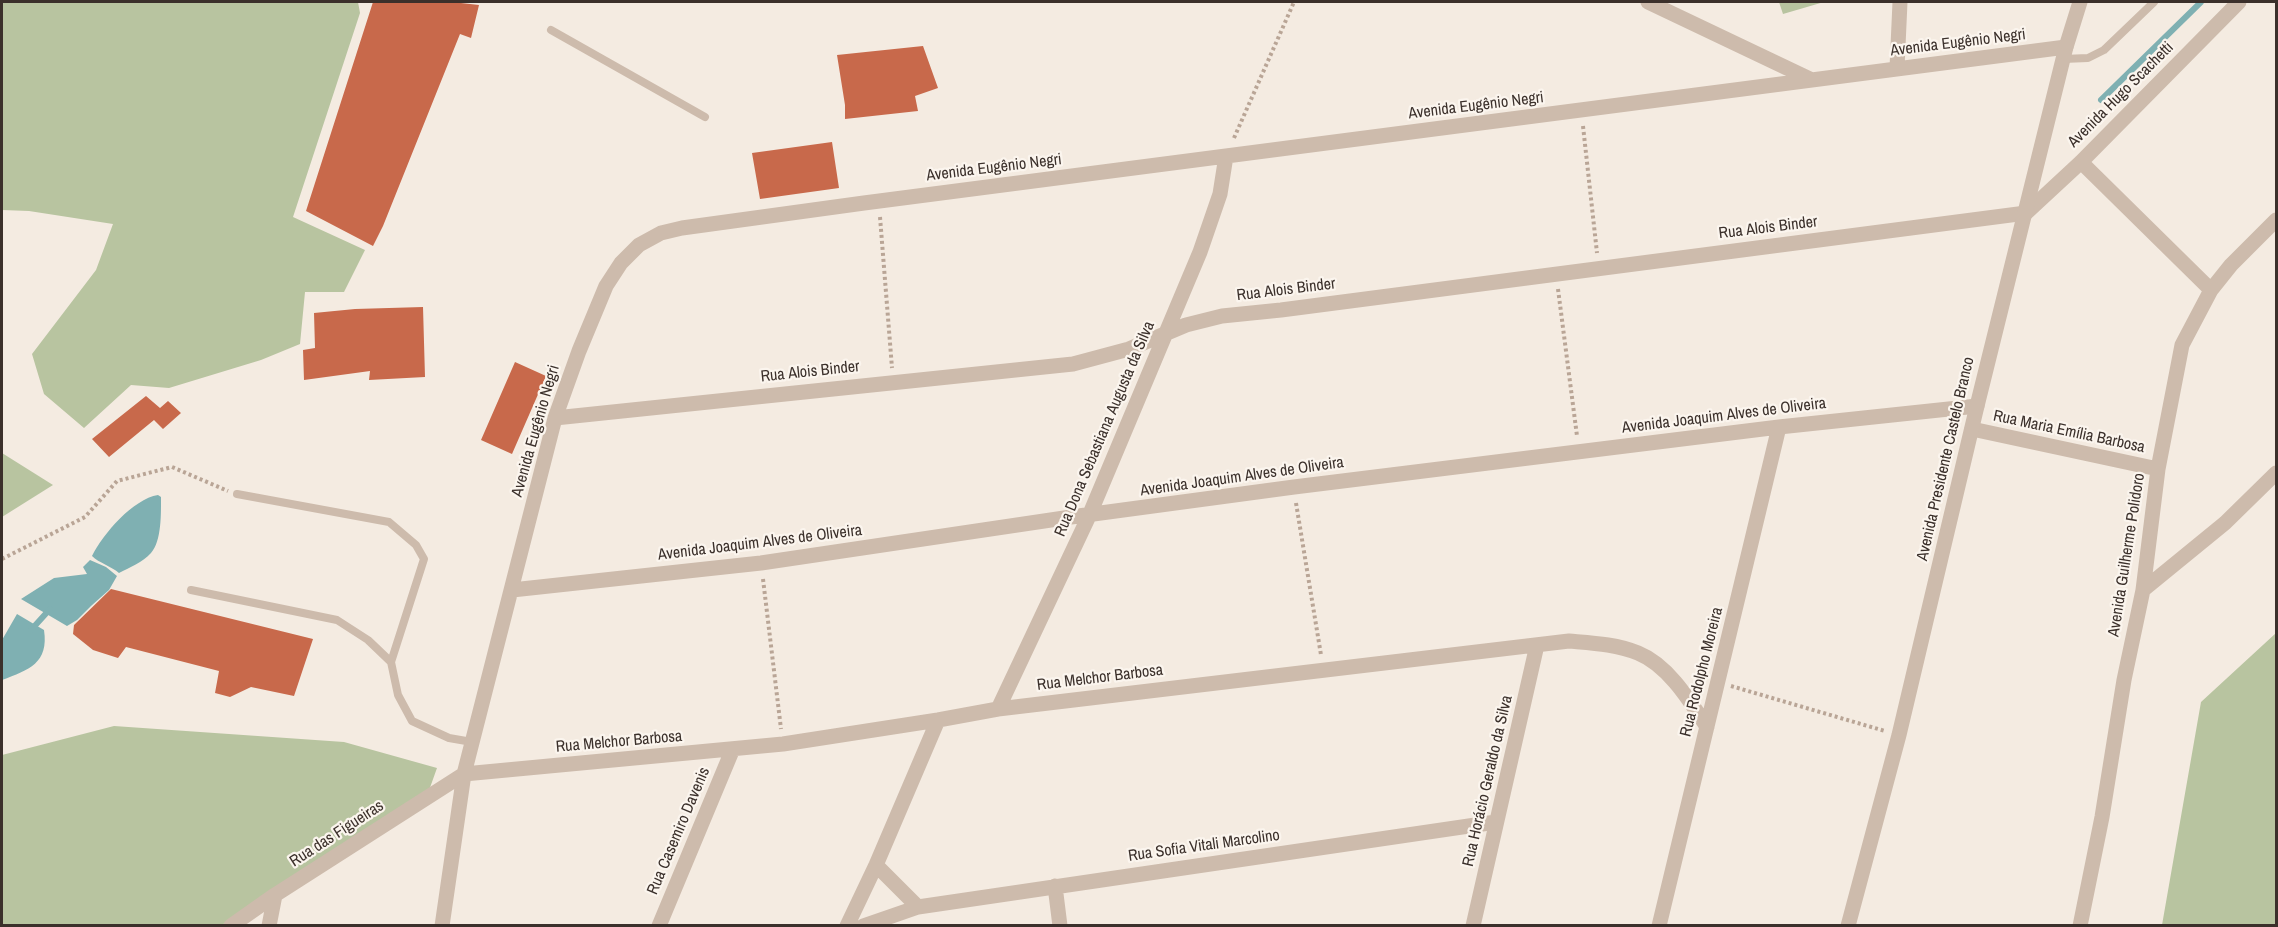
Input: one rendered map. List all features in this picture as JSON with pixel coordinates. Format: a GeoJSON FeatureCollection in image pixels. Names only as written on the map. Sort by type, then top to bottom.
{"type":"FeatureCollection","features":[{"type":"Feature","properties":{"kind":"street"},"geometry":{"type":"LineString","coordinates":[[1648,2],[1812,80]]}},
{"type":"Feature","properties":{"kind":"street"},"geometry":{"type":"LineString","coordinates":[[1898,68],[1900,2]]}},
{"type":"Feature","properties":{"kind":"street","name":"Avenida Presidente Castelo Branco"},"geometry":{"type":"LineString","coordinates":[[1848,926],[1899,735],[2064,53],[2080,2]]}},
{"type":"Feature","properties":{"kind":"street","name":"Avenida Hugo Scachetti"},"geometry":{"type":"LineString","coordinates":[[2026,213],[2081,162],[2240,2]]}},
{"type":"Feature","properties":{"kind":"street","name":"Avenida Eugênio Negri"},"geometry":{"type":"LineString","coordinates":[[441,926],[464,774],[555,418],[606,286],[621,263],[639,245],[661,233],[682,228],[879,201],[1898,68],[2064,53]]}},
{"type":"Feature","properties":{"kind":"street","name":"Rua Dona Sebastiana Augusta da Silva"},"geometry":{"type":"LineString","coordinates":[[998,709],[1089,516],[1200,252],[1220,194],[1226,156]]}},
{"type":"Feature","properties":{"kind":"street"},"geometry":{"type":"LineString","coordinates":[[2081,162],[2211,290]]}},
{"type":"Feature","properties":{"kind":"street","name":"Rua Alois Binder"},"geometry":{"type":"LineString","coordinates":[[555,418],[1073,364],[1148,343],[1186,325],[1222,316],[2026,213]]}},
{"type":"Feature","properties":{"kind":"street","name":"Avenida Guilherme Polidoro"},"geometry":{"type":"LineString","coordinates":[[2080,926],[2102,817],[2124,680],[2143,590],[2158,469],[2182,345],[2211,290],[2231,265],[2277,220]]}},
{"type":"Feature","properties":{"kind":"street","name":"Avenida Joaquim Alves de Oliveira"},"geometry":{"type":"LineString","coordinates":[[512,590],[761,563],[1294,487],[1779,427],[1977,406]]}},
{"type":"Feature","properties":{"kind":"street","name":"Rua Rodolpho Moreira"},"geometry":{"type":"LineString","coordinates":[[1659,926],[1779,427]]}},
{"type":"Feature","properties":{"kind":"street","name":"Rua Maria Emília Barbosa"},"geometry":{"type":"LineString","coordinates":[[1972,429],[2158,469]]}},
{"type":"Feature","properties":{"kind":"street"},"geometry":{"type":"LineString","coordinates":[[2143,590],[2225,523],[2277,473]]}},
{"type":"Feature","properties":{"kind":"street","name":"Rua Melchor Barbosa"},"geometry":{"type":"LineString","coordinates":[[464,774],[732,751],[998,709],[1569,641],[1639,653],[1661,669],[1683,690],[1707,727]]}},
{"type":"Feature","properties":{"kind":"street","name":"Rua Horácio Geraldo da Silva"},"geometry":{"type":"LineString","coordinates":[[1473,926],[1537,645]]}},
{"type":"Feature","properties":{"kind":"street"},"geometry":{"type":"LineString","coordinates":[[847,926],[876,865],[938,720]]}},
{"type":"Feature","properties":{"kind":"street","name":"Rua Casemiro Davenis"},"geometry":{"type":"LineString","coordinates":[[659,926],[732,751]]}},
{"type":"Feature","properties":{"kind":"street","name":"Rua das Figueiras"},"geometry":{"type":"LineString","coordinates":[[231,926],[275,895],[464,774]]}},
{"type":"Feature","properties":{"kind":"street","name":"Rua Sofia Vitali Marcolino"},"geometry":{"type":"LineString","coordinates":[[863,926],[918,907],[1496,822]]}},
{"type":"Feature","properties":{"kind":"street"},"geometry":{"type":"LineString","coordinates":[[876,865],[918,907]]}},
{"type":"Feature","properties":{"kind":"street"},"geometry":{"type":"LineString","coordinates":[[1055,886],[1060,926]]}},
{"type":"Feature","properties":{"kind":"street"},"geometry":{"type":"LineString","coordinates":[[269,926],[275,895]]}},
{"type":"Feature","properties":{"kind":"lane"},"geometry":{"type":"LineString","coordinates":[[2064,53],[2088,58],[2103,50],[2154,2]]}},
{"type":"Feature","properties":{"kind":"lane"},"geometry":{"type":"LineString","coordinates":[[551,30],[705,117]]}},
{"type":"Feature","properties":{"kind":"lane"},"geometry":{"type":"LineString","coordinates":[[237,494],[389,522],[417,545],[424,559],[391,662],[398,695],[412,721],[449,738],[472,742]]}},
{"type":"Feature","properties":{"kind":"lane"},"geometry":{"type":"LineString","coordinates":[[191,590],[337,620],[368,640],[391,662]]}},
{"type":"Feature","properties":{"kind":"path"},"geometry":{"type":"LineString","coordinates":[[1226,156],[1294,2]]}},
{"type":"Feature","properties":{"kind":"path"},"geometry":{"type":"LineString","coordinates":[[1581,110],[1599,267]]}},
{"type":"Feature","properties":{"kind":"path"},"geometry":{"type":"LineString","coordinates":[[879,201],[893,382]]}},
{"type":"Feature","properties":{"kind":"path"},"geometry":{"type":"LineString","coordinates":[[1556,273],[1579,452]]}},
{"type":"Feature","properties":{"kind":"path"},"geometry":{"type":"LineString","coordinates":[[2,559],[85,517],[117,481],[172,467],[237,494]]}},
{"type":"Feature","properties":{"kind":"path"},"geometry":{"type":"LineString","coordinates":[[1294,487],[1323,670]]}},
{"type":"Feature","properties":{"kind":"path"},"geometry":{"type":"LineString","coordinates":[[761,563],[783,744]]}},
{"type":"Feature","properties":{"kind":"path"},"geometry":{"type":"LineString","coordinates":[[1719,683],[1899,735]]}},
{"type":"Feature","properties":{"kind":"green space"},"geometry":{"type":"Polygon","coordinates":[[[2,2],[358,2],[360,13],[293,217],[365,250],[344,292],[305,292],[300,344],[261,360],[169,388],[131,385],[84,428],[44,394],[32,354],[96,270],[113,224],[29,211],[2,210],[2,2]]]}},
{"type":"Feature","properties":{"kind":"green space"},"geometry":{"type":"Polygon","coordinates":[[[1779,2],[1824,2],[1783,14],[1779,2]]]}},
{"type":"Feature","properties":{"kind":"green space"},"geometry":{"type":"Polygon","coordinates":[[[2,453],[53,485],[2,517],[2,453]]]}},
{"type":"Feature","properties":{"kind":"green space"},"geometry":{"type":"Polygon","coordinates":[[[2276,633],[2276,925],[2162,925],[2201,702],[2276,633]]]}},
{"type":"Feature","properties":{"kind":"green space"},"geometry":{"type":"Polygon","coordinates":[[[114,726],[344,742],[437,768],[427,796],[355,838],[222,925],[2,926],[2,755],[114,726]]]}},
{"type":"Feature","properties":{"kind":"water"},"geometry":{"type":"Polygon","coordinates":[[[158,495],[161,497],[159,534],[155,548],[148,556],[119,573],[92,556],[111,528],[129,510],[148,498],[158,495]]]}},
{"type":"Feature","properties":{"kind":"water"},"geometry":{"type":"Polygon","coordinates":[[[90,560],[106,567],[117,576],[109,590],[77,620],[67,626],[21,599],[54,578],[87,574],[83,567],[90,560]]]}},
{"type":"Feature","properties":{"kind":"water"},"geometry":{"type":"Polygon","coordinates":[[[17,614],[44,630],[43,650],[35,664],[21,673],[2,680],[2,640],[17,614]]]}},
{"type":"Feature","properties":{"kind":"building"},"geometry":{"type":"Polygon","coordinates":[[[373,2],[452,2],[479,5],[471,38],[460,34],[373,246],[306,211],[373,2]]]}},
{"type":"Feature","properties":{"kind":"building"},"geometry":{"type":"Polygon","coordinates":[[[923,46],[938,88],[915,96],[918,111],[845,119],[837,55],[923,46]]]}},
{"type":"Feature","properties":{"kind":"building"},"geometry":{"type":"Polygon","coordinates":[[[832,142],[839,188],[760,199],[752,153],[832,142]]]}},
{"type":"Feature","properties":{"kind":"building"},"geometry":{"type":"Polygon","coordinates":[[[423,307],[425,377],[369,380],[370,371],[304,380],[303,350],[315,348],[314,313],[423,307]]]}},
{"type":"Feature","properties":{"kind":"building"},"geometry":{"type":"Polygon","coordinates":[[[515,362],[546,376],[512,454],[481,440],[515,362]]]}},
{"type":"Feature","properties":{"kind":"building"},"geometry":{"type":"Polygon","coordinates":[[[146,396],[160,408],[168,401],[181,413],[163,429],[154,420],[109,457],[92,439],[146,396]]]}},
{"type":"Feature","properties":{"kind":"building"},"geometry":{"type":"Polygon","coordinates":[[[111,589],[313,639],[294,696],[251,687],[230,697],[215,693],[219,671],[126,647],[118,658],[93,650],[73,634],[74,625],[111,589]]]}},
{"type":"Feature","properties":{"kind":"waterway"},"geometry":{"type":"LineString","coordinates":[[2101,100],[2201,2]]}},
{"type":"Feature","properties":{"kind":"waterway"},"geometry":{"type":"LineString","coordinates":[[31,630],[50,609]]}}]}
